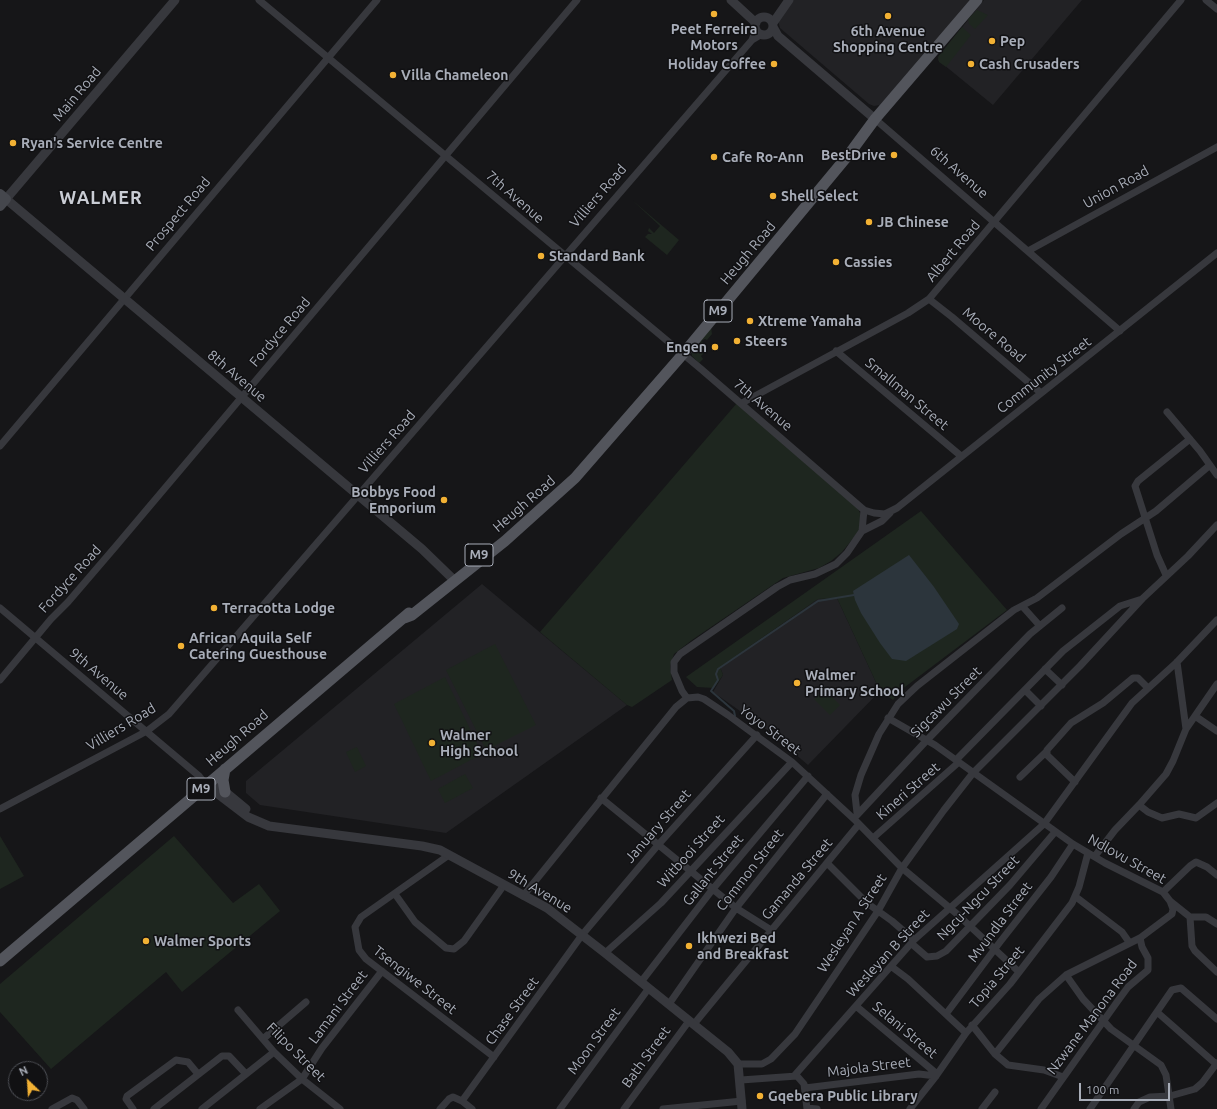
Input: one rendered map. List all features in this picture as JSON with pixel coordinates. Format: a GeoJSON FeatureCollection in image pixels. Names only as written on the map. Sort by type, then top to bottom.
{"type":"FeatureCollection","features":[{"type":"Feature","properties":{"kind":"main road","name":"Heugh Road"},"geometry":{"type":"LineString","coordinates":[[0,961],[205,780],[225,768],[404,618],[412,615],[584,467],[683,354],[850,153],[876,119],[977,0]]}},
{"type":"Feature","properties":{"kind":"main road"},"geometry":{"type":"LineString","coordinates":[[225,768],[223,780],[225,792]]}},
{"type":"Feature","properties":{"kind":"street","name":"Main Road"},"geometry":{"type":"LineString","coordinates":[[2,200],[174,0]]}},
{"type":"Feature","properties":{"kind":"street","name":"7th Avenue"},"geometry":{"type":"LineString","coordinates":[[259,0],[446,155],[565,257],[742,403],[864,510],[878,514],[888,513]]}},
{"type":"Feature","properties":{"kind":"street","name":"Prospect Road"},"geometry":{"type":"LineString","coordinates":[[0,446],[377,0]]}},
{"type":"Feature","properties":{"kind":"street","name":"Fordyce Road"},"geometry":{"type":"LineString","coordinates":[[0,680],[51,618],[68,602],[242,398],[577,0]]}},
{"type":"Feature","properties":{"kind":"street","name":"6th Avenue"},"geometry":{"type":"LineString","coordinates":[[731,0],[749,16],[766,27],[876,119],[1120,331]]}},
{"type":"Feature","properties":{"kind":"street","name":"Villiers Road"},"geometry":{"type":"LineString","coordinates":[[766,27],[781,0]]}},
{"type":"Feature","properties":{"kind":"street","name":"Villiers Road"},"geometry":{"type":"LineString","coordinates":[[0,809],[146,731],[169,714],[752,40],[766,27],[789,0]]}},
{"type":"Feature","properties":{"kind":"street","name":"Albert Road"},"geometry":{"type":"LineString","coordinates":[[742,403],[908,313],[929,299],[1181,0]]}},
{"type":"Feature","properties":{"kind":"street"},"geometry":{"type":"LineString","coordinates":[[1206,0],[1217,9]]}},
{"type":"Feature","properties":{"kind":"street","name":"Union Road"},"geometry":{"type":"LineString","coordinates":[[1028,251],[1217,147]]}},
{"type":"Feature","properties":{"kind":"street","name":"8th Avenue"},"geometry":{"type":"LineString","coordinates":[[2,200],[359,496],[454,579]]}},
{"type":"Feature","properties":{"kind":"street","name":"Community Street"},"geometry":{"type":"LineString","coordinates":[[862,531],[882,521],[888,513],[1217,254]]}},
{"type":"Feature","properties":{"kind":"street","name":"Moore Road"},"geometry":{"type":"LineString","coordinates":[[929,299],[958,321],[1041,393]]}},
{"type":"Feature","properties":{"kind":"street","name":"Smallman Street"},"geometry":{"type":"LineString","coordinates":[[836,351],[962,456]]}},
{"type":"Feature","properties":{"kind":"street"},"geometry":{"type":"LineString","coordinates":[[1167,412],[1190,439],[1217,475]]}},
{"type":"Feature","properties":{"kind":"street"},"geometry":{"type":"LineString","coordinates":[[1166,575],[1157,555],[1146,517],[1137,495],[1136,484],[1190,439]]}},
{"type":"Feature","properties":{"kind":"street"},"geometry":{"type":"LineString","coordinates":[[857,823],[855,795],[861,775],[888,718],[898,704],[917,686],[1014,610],[1023,607],[1146,517],[1210,465]]}},
{"type":"Feature","properties":{"kind":"street"},"geometry":{"type":"LineString","coordinates":[[524,896],[601,798],[676,707],[687,698],[682,691],[674,672],[674,662],[680,654],[777,587],[790,580],[815,574],[836,564],[847,553],[862,531],[864,510]]}},
{"type":"Feature","properties":{"kind":"street","name":"Wesleyan A Street"},"geometry":{"type":"LineString","coordinates":[[738,1064],[762,1064],[771,1059],[795,1034],[878,911],[902,868],[973,773],[1062,685],[1142,599],[1188,556],[1217,525]]}},
{"type":"Feature","properties":{"kind":"street","name":"Kineri Street"},"geometry":{"type":"LineString","coordinates":[[874,838],[957,761],[1025,690],[1084,633],[1120,606],[1142,599]]}},
{"type":"Feature","properties":{"kind":"street"},"geometry":{"type":"LineString","coordinates":[[1023,607],[1040,626]]}},
{"type":"Feature","properties":{"kind":"street","name":"9th Avenue"},"geometry":{"type":"LineString","coordinates":[[0,608],[248,817],[269,826],[422,846],[440,850],[546,908],[605,952],[728,1052],[738,1064]]}},
{"type":"Feature","properties":{"kind":"street","name":"Sigcawu Street"},"geometry":{"type":"LineString","coordinates":[[857,812],[1030,634],[1062,608]]}},
{"type":"Feature","properties":{"kind":"street","name":"Wesleyan B Street"},"geometry":{"type":"LineString","coordinates":[[794,1076],[913,942],[1044,824],[1132,703],[1147,687],[1177,662],[1217,620]]}},
{"type":"Feature","properties":{"kind":"street"},"geometry":{"type":"LineString","coordinates":[[1177,662],[1186,729]]}},
{"type":"Feature","properties":{"kind":"street"},"geometry":{"type":"LineString","coordinates":[[1046,669],[1062,685]]}},
{"type":"Feature","properties":{"kind":"street"},"geometry":{"type":"LineString","coordinates":[[1020,777],[1046,752],[1072,723],[1103,703],[1133,678],[1138,678],[1147,687]]}},
{"type":"Feature","properties":{"kind":"street"},"geometry":{"type":"LineString","coordinates":[[1091,855],[1139,805],[1166,774],[1186,729],[1217,684]]}},
{"type":"Feature","properties":{"kind":"street"},"geometry":{"type":"LineString","coordinates":[[1025,690],[1041,706]]}},
{"type":"Feature","properties":{"kind":"street","name":"Yoyo Street"},"geometry":{"type":"LineString","coordinates":[[687,698],[694,697],[704,699],[757,735],[792,762],[874,838],[902,868],[995,948],[1020,972]]}},
{"type":"Feature","properties":{"kind":"street"},"geometry":{"type":"LineString","coordinates":[[1195,716],[1217,731]]}},
{"type":"Feature","properties":{"kind":"street","name":"Ndlovu Street"},"geometry":{"type":"LineString","coordinates":[[888,718],[927,740],[1073,844],[1091,855],[1163,892],[1170,901],[1173,909],[1172,914],[1140,938],[1129,942],[1066,975],[1039,999],[994,1054]]}},
{"type":"Feature","properties":{"kind":"street","name":"January Street"},"geometry":{"type":"LineString","coordinates":[[582,935],[658,845],[757,735]]}},
{"type":"Feature","properties":{"kind":"street"},"geometry":{"type":"LineString","coordinates":[[1046,752],[1047,755],[1075,782]]}},
{"type":"Feature","properties":{"kind":"street","name":"Witbooi Street"},"geometry":{"type":"LineString","coordinates":[[605,952],[661,903],[792,762]]}},
{"type":"Feature","properties":{"kind":"street","name":"Gallant Street"},"geometry":{"type":"LineString","coordinates":[[641,982],[712,890],[808,776]]}},
{"type":"Feature","properties":{"kind":"street","name":"9th Avenue"},"geometry":{"type":"LineString","coordinates":[[205,780],[225,792],[250,812],[287,829]]}},
{"type":"Feature","properties":{"kind":"street","name":"Common Street"},"geometry":{"type":"LineString","coordinates":[[669,1004],[736,908],[827,794]]}},
{"type":"Feature","properties":{"kind":"street"},"geometry":{"type":"LineString","coordinates":[[601,798],[692,871],[712,890],[736,908],[771,930]]}},
{"type":"Feature","properties":{"kind":"street"},"geometry":{"type":"LineString","coordinates":[[1139,805],[1152,814],[1162,818],[1179,814],[1196,818],[1217,803]]}},
{"type":"Feature","properties":{"kind":"street","name":"Gamanda Street"},"geometry":{"type":"LineString","coordinates":[[692,1023],[827,863],[857,823]]}},
{"type":"Feature","properties":{"kind":"street","name":"Ngcu-Ngcu Street"},"geometry":{"type":"LineString","coordinates":[[827,863],[913,942],[924,956],[934,957],[946,951],[1010,885],[1055,832]]}},
{"type":"Feature","properties":{"kind":"street","name":"Mvundla Street"},"geometry":{"type":"LineString","coordinates":[[946,1014],[970,985],[995,948],[1051,877],[1073,844]]}},
{"type":"Feature","properties":{"kind":"street","name":"Tsengiwe Street"},"geometry":{"type":"LineString","coordinates":[[449,855],[361,917],[355,928],[361,953],[382,971],[494,1057]]}},
{"type":"Feature","properties":{"kind":"street","name":"Topia Street"},"geometry":{"type":"LineString","coordinates":[[910,1109],[937,1075],[972,1025],[1020,972],[1076,897],[1091,855]]}},
{"type":"Feature","properties":{"kind":"street"},"geometry":{"type":"LineString","coordinates":[[1163,892],[1196,862],[1207,866],[1217,876]]}},
{"type":"Feature","properties":{"kind":"street"},"geometry":{"type":"LineString","coordinates":[[395,894],[414,922],[446,948],[454,950],[464,941],[504,885]]}},
{"type":"Feature","properties":{"kind":"street"},"geometry":{"type":"LineString","coordinates":[[1076,897],[1122,932],[1129,942]]}},
{"type":"Feature","properties":{"kind":"street"},"geometry":{"type":"LineString","coordinates":[[1170,901],[1190,916],[1206,917],[1217,924]]}},
{"type":"Feature","properties":{"kind":"street"},"geometry":{"type":"LineString","coordinates":[[1190,916],[1192,946],[1195,951],[1217,972]]}},
{"type":"Feature","properties":{"kind":"street","name":"Chase Street"},"geometry":{"type":"LineString","coordinates":[[462,1101],[582,935]]}},
{"type":"Feature","properties":{"kind":"street","name":"Nzwane Manona Road"},"geometry":{"type":"LineString","coordinates":[[1040,1109],[1128,987],[1148,970],[1148,958],[1142,947],[1140,938]]}},
{"type":"Feature","properties":{"kind":"street"},"geometry":{"type":"LineString","coordinates":[[892,967],[908,979],[966,1033]]}},
{"type":"Feature","properties":{"kind":"street","name":"Lamani Street"},"geometry":{"type":"LineString","coordinates":[[302,1079],[322,1048],[382,971]]}},
{"type":"Feature","properties":{"kind":"street"},"geometry":{"type":"LineString","coordinates":[[1066,975],[1083,999],[1104,1022],[1161,1065],[1166,1075],[1171,1109]]}},
{"type":"Feature","properties":{"kind":"street","name":"Moon Street"},"geometry":{"type":"LineString","coordinates":[[560,1109],[649,988]]}},
{"type":"Feature","properties":{"kind":"street"},"geometry":{"type":"LineString","coordinates":[[1090,1109],[1133,1045],[1158,1012],[1167,995],[1176,988],[1181,988],[1217,1019]]}},
{"type":"Feature","properties":{"kind":"street"},"geometry":{"type":"LineString","coordinates":[[263,1039],[306,1002]]}},
{"type":"Feature","properties":{"kind":"street","name":"Selani Street"},"geometry":{"type":"LineString","coordinates":[[856,1006],[937,1075]]}},
{"type":"Feature","properties":{"kind":"street","name":"Filipo Street"},"geometry":{"type":"LineString","coordinates":[[238,1010],[274,1052],[302,1079],[340,1109]]}},
{"type":"Feature","properties":{"kind":"street"},"geometry":{"type":"LineString","coordinates":[[1134,1109],[1139,1102],[1150,1097],[1170,1096],[1198,1086],[1217,1064],[1158,1012]]}},
{"type":"Feature","properties":{"kind":"street","name":"Bath Street"},"geometry":{"type":"LineString","coordinates":[[624,1109],[692,1023]]}},
{"type":"Feature","properties":{"kind":"street"},"geometry":{"type":"LineString","coordinates":[[972,1025],[994,1054],[1008,1065],[1044,1070],[1063,1077]]}},
{"type":"Feature","properties":{"kind":"street"},"geometry":{"type":"LineString","coordinates":[[202,1109],[274,1052]]}},
{"type":"Feature","properties":{"kind":"street"},"geometry":{"type":"LineString","coordinates":[[154,1109],[215,1061],[226,1055],[229,1056],[246,1074]]}},
{"type":"Feature","properties":{"kind":"street"},"geometry":{"type":"LineString","coordinates":[[133,1109],[126,1099],[127,1095],[176,1060],[188,1062],[198,1074]]}},
{"type":"Feature","properties":{"kind":"street"},"geometry":{"type":"LineString","coordinates":[[664,1109],[742,1105],[741,1080],[738,1064]]}},
{"type":"Feature","properties":{"kind":"street","name":"Majola Street"},"geometry":{"type":"LineString","coordinates":[[805,1088],[919,1074],[937,1075]]}},
{"type":"Feature","properties":{"kind":"street"},"geometry":{"type":"LineString","coordinates":[[741,1080],[794,1076],[800,1078],[805,1088],[807,1108],[817,1109]]}},
{"type":"Feature","properties":{"kind":"street"},"geometry":{"type":"LineString","coordinates":[[260,1109],[302,1079]]}},
{"type":"Feature","properties":{"kind":"street"},"geometry":{"type":"LineString","coordinates":[[982,1109],[995,1092]]}},
{"type":"Feature","properties":{"kind":"street"},"geometry":{"type":"LineString","coordinates":[[52,1109],[72,1098],[77,1100],[84,1109]]}},
{"type":"Feature","properties":{"kind":"street"},"geometry":{"type":"LineString","coordinates":[[440,1109],[451,1098],[462,1101],[472,1109]]}},
{"type":"Feature","properties":{"kind":"shaded area"},"geometry":{"type":"Polygon","coordinates":[[[793,0],[973,0],[880,105],[874,106],[869,104],[780,28],[778,21],[793,0]]]}},
{"type":"Feature","properties":{"kind":"shaded area"},"geometry":{"type":"Polygon","coordinates":[[[984,0],[1082,0],[993,105],[938,60],[939,56],[984,0]]]}},
{"type":"Feature","properties":{"kind":"shaded area"},"geometry":{"type":"Polygon","coordinates":[[[977,10],[988,15],[975,29],[969,24],[968,19],[977,10]]]}},
{"type":"Feature","properties":{"kind":"shaded area"},"geometry":{"type":"Polygon","coordinates":[[[962,27],[971,35],[946,67],[939,62],[938,57],[962,27]]]}},
{"type":"Feature","properties":{"kind":"shaded area"},"geometry":{"type":"Polygon","coordinates":[[[632,200],[679,240],[667,255],[645,237],[648,234],[652,234],[648,231],[649,228],[654,233],[660,226],[632,200]]]}},
{"type":"Feature","properties":{"kind":"shaded area"},"geometry":{"type":"Polygon","coordinates":[[[711,327],[712,334],[707,340],[705,339],[701,341],[704,343],[699,350],[704,353],[701,356],[703,359],[699,363],[692,356],[691,350],[711,327]]]}},
{"type":"Feature","properties":{"kind":"shaded area"},"geometry":{"type":"Polygon","coordinates":[[[737,403],[857,507],[861,515],[862,524],[855,536],[842,552],[831,561],[819,568],[783,578],[674,654],[670,666],[672,680],[632,707],[627,705],[540,632],[737,403]]]}},
{"type":"Feature","properties":{"kind":"shaded area"},"geometry":{"type":"Polygon","coordinates":[[[921,511],[1007,610],[901,690],[893,700],[880,691],[837,598],[818,599],[720,667],[723,675],[714,688],[697,687],[686,677],[921,511]]]}},
{"type":"Feature","properties":{"kind":"shaded area"},"geometry":{"type":"Polygon","coordinates":[[[909,555],[934,587],[959,624],[957,629],[906,661],[892,659],[861,613],[853,591],[909,555]]]}},
{"type":"Feature","properties":{"kind":"shaded area","name":"Walmer High School"},"geometry":{"type":"Polygon","coordinates":[[[482,584],[627,705],[446,833],[260,805],[246,793],[246,781],[482,584]]]}},
{"type":"Feature","properties":{"kind":"shaded area","name":"Walmer Primary School"},"geometry":{"type":"Polygon","coordinates":[[[837,598],[880,691],[808,765],[767,730],[713,692],[723,675],[720,667],[818,599],[837,598]]]}},
{"type":"Feature","properties":{"kind":"shaded area"},"geometry":{"type":"Polygon","coordinates":[[[495,644],[536,725],[486,750],[446,670],[495,644]]]}},
{"type":"Feature","properties":{"kind":"shaded area"},"geometry":{"type":"Polygon","coordinates":[[[445,677],[482,754],[431,781],[394,704],[445,677]]]}},
{"type":"Feature","properties":{"kind":"shaded area"},"geometry":{"type":"Polygon","coordinates":[[[824,689],[840,705],[830,715],[814,699],[824,689]]]}},
{"type":"Feature","properties":{"kind":"shaded area"},"geometry":{"type":"Polygon","coordinates":[[[357,747],[366,766],[355,772],[346,752],[357,747]]]}},
{"type":"Feature","properties":{"kind":"shaded area"},"geometry":{"type":"Polygon","coordinates":[[[465,774],[473,788],[445,803],[438,789],[465,774]]]}},
{"type":"Feature","properties":{"kind":"shaded area"},"geometry":{"type":"Polygon","coordinates":[[[0,836],[24,876],[0,889],[0,836]]]}},
{"type":"Feature","properties":{"kind":"shaded area","name":"Walmer Sports"},"geometry":{"type":"Polygon","coordinates":[[[174,836],[233,903],[259,884],[280,911],[182,992],[166,972],[51,1069],[48,1066],[48,1061],[44,1061],[0,1012],[0,984],[174,836]]]}},
{"type":"Feature","properties":{"kind":"waterway"},"geometry":{"type":"LineString","coordinates":[[735,716],[734,711],[711,691],[718,680],[716,674],[718,669],[818,601],[854,595]]}},
{"type":"Feature","properties":{"kind":"place","name":"Peet Ferreira Motors"},"geometry":{"type":"Point","coordinates":[714,14]}},
{"type":"Feature","properties":{"kind":"place","name":"6th Avenue Shopping Centre"},"geometry":{"type":"Point","coordinates":[888,16]}},
{"type":"Feature","properties":{"kind":"place","name":"Pep"},"geometry":{"type":"Point","coordinates":[992,41]}},
{"type":"Feature","properties":{"kind":"place","name":"Holiday Coffee"},"geometry":{"type":"Point","coordinates":[774,64]}},
{"type":"Feature","properties":{"kind":"place","name":"Cash Crusaders"},"geometry":{"type":"Point","coordinates":[971,64]}},
{"type":"Feature","properties":{"kind":"place","name":"Villa Chameleon"},"geometry":{"type":"Point","coordinates":[393,75]}},
{"type":"Feature","properties":{"kind":"place","name":"Ryan's Service Centre"},"geometry":{"type":"Point","coordinates":[13,143]}},
{"type":"Feature","properties":{"kind":"place","name":"BestDrive"},"geometry":{"type":"Point","coordinates":[894,155]}},
{"type":"Feature","properties":{"kind":"place","name":"Cafe Ro-Ann"},"geometry":{"type":"Point","coordinates":[714,157]}},
{"type":"Feature","properties":{"kind":"place","name":"Shell Select"},"geometry":{"type":"Point","coordinates":[773,196]}},
{"type":"Feature","properties":{"kind":"place","name":"JB Chinese"},"geometry":{"type":"Point","coordinates":[869,222]}},
{"type":"Feature","properties":{"kind":"place","name":"Standard Bank"},"geometry":{"type":"Point","coordinates":[541,256]}},
{"type":"Feature","properties":{"kind":"place","name":"Cassies"},"geometry":{"type":"Point","coordinates":[836,262]}},
{"type":"Feature","properties":{"kind":"place","name":"Xtreme Yamaha"},"geometry":{"type":"Point","coordinates":[750,321]}},
{"type":"Feature","properties":{"kind":"place","name":"Steers"},"geometry":{"type":"Point","coordinates":[737,341]}},
{"type":"Feature","properties":{"kind":"place","name":"Engen"},"geometry":{"type":"Point","coordinates":[715,347]}},
{"type":"Feature","properties":{"kind":"place","name":"Bobbys Food Emporium"},"geometry":{"type":"Point","coordinates":[444,500]}},
{"type":"Feature","properties":{"kind":"place","name":"Terracotta Lodge"},"geometry":{"type":"Point","coordinates":[214,608]}},
{"type":"Feature","properties":{"kind":"place","name":"African Aquila Self Catering Guesthouse"},"geometry":{"type":"Point","coordinates":[181,646]}},
{"type":"Feature","properties":{"kind":"place","name":"Walmer Primary School"},"geometry":{"type":"Point","coordinates":[797,683]}},
{"type":"Feature","properties":{"kind":"place","name":"Walmer High School"},"geometry":{"type":"Point","coordinates":[432,743]}},
{"type":"Feature","properties":{"kind":"place","name":"Walmer Sports"},"geometry":{"type":"Point","coordinates":[146,941]}},
{"type":"Feature","properties":{"kind":"place","name":"Ikhwezi Bed and Breakfast"},"geometry":{"type":"Point","coordinates":[689,946]}},
{"type":"Feature","properties":{"kind":"place","name":"Gqebera Public Library"},"geometry":{"type":"Point","coordinates":[760,1096]}},
{"type":"Feature","properties":{"kind":"district","name":"WALMER"},"geometry":{"type":"Point","coordinates":[101,198]}}]}
